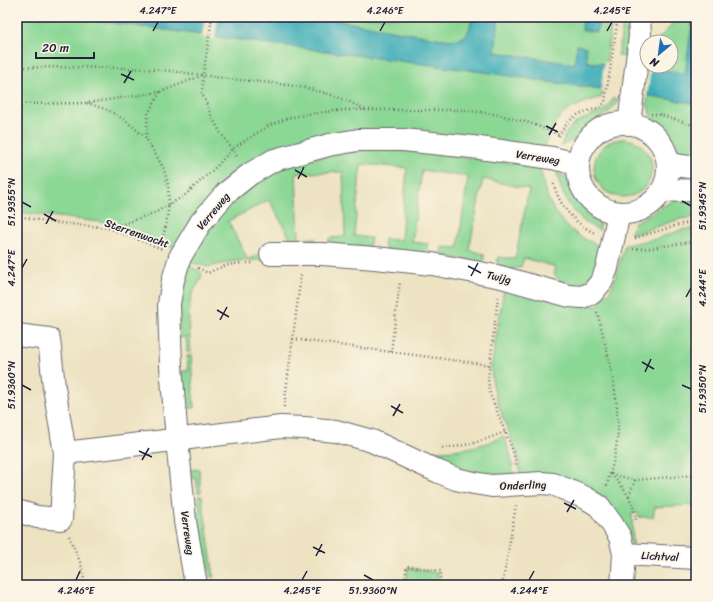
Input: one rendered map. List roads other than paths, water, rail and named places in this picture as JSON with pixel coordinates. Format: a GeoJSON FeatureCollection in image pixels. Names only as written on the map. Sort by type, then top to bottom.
{"type":"FeatureCollection","features":[{"type":"Feature","properties":{"kind":"street"},"geometry":{"type":"LineString","coordinates":[[630,112],[643,128],[655,137],[664,149],[668,164],[667,178],[662,191],[652,202],[640,210],[626,213],[612,212],[599,207],[588,198],[581,185],[578,171],[579,157],[585,144],[594,133],[614,124],[630,112],[637,61],[639,26],[652,17]]}},
{"type":"Feature","properties":{"kind":"street","name":"Verreweg"},"geometry":{"type":"LineString","coordinates":[[196,585],[185,521],[177,440],[171,366],[169,304],[173,280],[180,257],[202,222],[226,193],[250,174],[274,160],[329,145],[358,140],[403,140],[472,147],[552,158],[578,164]]}},
{"type":"Feature","properties":{"kind":"street"},"geometry":{"type":"LineString","coordinates":[[668,164],[696,168]]}},
{"type":"Feature","properties":{"kind":"street"},"geometry":{"type":"LineString","coordinates":[[662,191],[696,190]]}},
{"type":"Feature","properties":{"kind":"street","name":"Twijg"},"geometry":{"type":"LineString","coordinates":[[271,254],[304,254],[376,258],[432,264],[501,277],[569,296],[582,297],[592,293],[602,281],[607,268],[619,213]]}},
{"type":"Feature","properties":{"kind":"street"},"geometry":{"type":"LineString","coordinates":[[17,335],[49,339],[54,387],[65,453],[61,519],[38,517],[17,511]]}},
{"type":"Feature","properties":{"kind":"street","name":"Onderling"},"geometry":{"type":"LineString","coordinates":[[65,453],[281,427],[336,431],[372,441],[439,472],[462,480],[492,486],[542,483],[553,484],[586,498],[599,506],[620,537],[624,554],[622,585]]}},
{"type":"Feature","properties":{"kind":"street","name":"Lichtval"},"geometry":{"type":"LineString","coordinates":[[624,554],[696,558]]}},
{"type":"Feature","properties":{"kind":"water"},"geometry":{"type":"Polygon","coordinates":[[[67,17],[317,17],[455,40],[463,37],[469,30],[472,17],[499,17],[495,52],[574,64],[577,45],[586,47],[587,62],[639,67],[639,74],[679,73],[685,74],[693,17],[696,17],[696,104],[645,95],[491,73],[67,17]]]}},
{"type":"Feature","properties":{"kind":"water"},"geometry":{"type":"Polygon","coordinates":[[[583,17],[599,17],[597,32],[582,30],[583,17]]]}}]}
